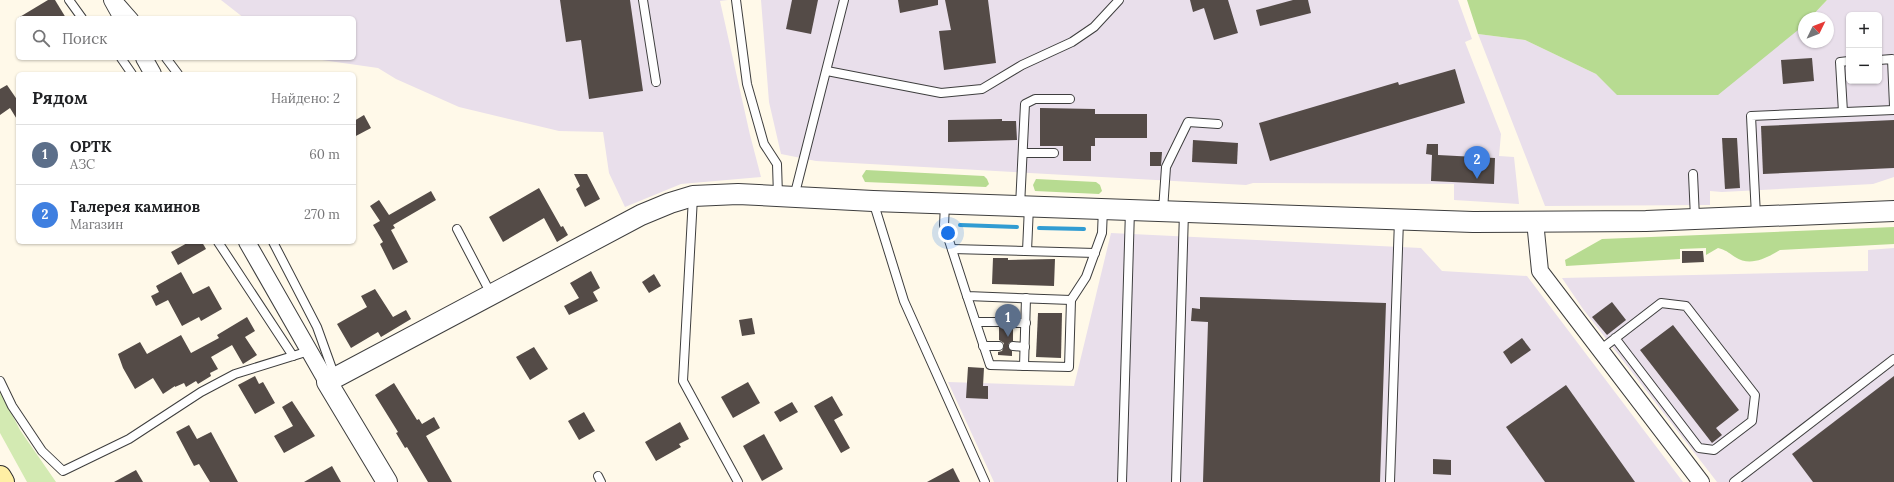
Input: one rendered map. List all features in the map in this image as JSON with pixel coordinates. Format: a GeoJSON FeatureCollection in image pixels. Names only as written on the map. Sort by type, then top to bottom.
{"type":"FeatureCollection","features":[{"type":"Feature","properties":{"kind":"main road"},"geometry":{"type":"LineString","coordinates":[[0,477],[3,482]]}},
{"type":"Feature","properties":{"kind":"street"},"geometry":{"type":"LineString","coordinates":[[112,0],[121,16]]}},
{"type":"Feature","properties":{"kind":"street"},"geometry":{"type":"LineString","coordinates":[[145,60],[152,72]]}},
{"type":"Feature","properties":{"kind":"street"},"geometry":{"type":"LineString","coordinates":[[331,380],[641,215],[670,203],[693,196],[738,194],[873,202],[1103,208],[1399,219],[1535,221],[1695,219],[1894,211]]}},
{"type":"Feature","properties":{"kind":"street"},"geometry":{"type":"LineString","coordinates":[[1535,221],[1540,271],[1702,482]]}},
{"type":"Feature","properties":{"kind":"street"},"geometry":{"type":"LineString","coordinates":[[247,244],[309,351],[331,380],[387,482]]}},
{"type":"Feature","properties":{"kind":"lane"},"geometry":{"type":"LineString","coordinates":[[69,0],[81,16]]}},
{"type":"Feature","properties":{"kind":"lane"},"geometry":{"type":"LineString","coordinates":[[118,0],[132,16]]}},
{"type":"Feature","properties":{"kind":"lane"},"geometry":{"type":"LineString","coordinates":[[643,0],[656,82]]}},
{"type":"Feature","properties":{"kind":"lane"},"geometry":{"type":"LineString","coordinates":[[736,0],[747,84],[764,144],[777,164],[786,197]]}},
{"type":"Feature","properties":{"kind":"lane"},"geometry":{"type":"LineString","coordinates":[[786,197],[827,71],[844,0]]}},
{"type":"Feature","properties":{"kind":"lane"},"geometry":{"type":"LineString","coordinates":[[827,71],[941,93],[982,89],[1022,64],[1072,42],[1094,27],[1118,0]]}},
{"type":"Feature","properties":{"kind":"lane"},"geometry":{"type":"LineString","coordinates":[[122,60],[131,72]]}},
{"type":"Feature","properties":{"kind":"lane"},"geometry":{"type":"LineString","coordinates":[[168,60],[176,72]]}},
{"type":"Feature","properties":{"kind":"lane"},"geometry":{"type":"LineString","coordinates":[[1882,60],[1892,60],[1894,106]]}},
{"type":"Feature","properties":{"kind":"lane"},"geometry":{"type":"LineString","coordinates":[[1843,112],[1840,62],[1846,61]]}},
{"type":"Feature","properties":{"kind":"lane"},"geometry":{"type":"LineString","coordinates":[[1028,251],[1024,206],[1022,153],[1025,104],[1034,99],[1070,99]]}},
{"type":"Feature","properties":{"kind":"lane"},"geometry":{"type":"LineString","coordinates":[[1756,217],[1751,116],[1894,110]]}},
{"type":"Feature","properties":{"kind":"lane"},"geometry":{"type":"LineString","coordinates":[[1163,210],[1166,168],[1188,122],[1218,124]]}},
{"type":"Feature","properties":{"kind":"lane"},"geometry":{"type":"LineString","coordinates":[[1022,153],[1054,153]]}},
{"type":"Feature","properties":{"kind":"lane"},"geometry":{"type":"LineString","coordinates":[[1693,174],[1695,219]]}},
{"type":"Feature","properties":{"kind":"lane"},"geometry":{"type":"LineString","coordinates":[[693,196],[683,381],[738,482]]}},
{"type":"Feature","properties":{"kind":"lane"},"geometry":{"type":"LineString","coordinates":[[873,202],[904,301],[985,482]]}},
{"type":"Feature","properties":{"kind":"lane"},"geometry":{"type":"LineString","coordinates":[[945,203],[944,225],[990,365],[1068,367],[1071,300],[1086,277],[1102,233],[1103,208]]}},
{"type":"Feature","properties":{"kind":"lane"},"geometry":{"type":"LineString","coordinates":[[1122,482],[1130,209]]}},
{"type":"Feature","properties":{"kind":"lane"},"geometry":{"type":"LineString","coordinates":[[1176,482],[1184,211]]}},
{"type":"Feature","properties":{"kind":"lane"},"geometry":{"type":"LineString","coordinates":[[1390,482],[1399,219]]}},
{"type":"Feature","properties":{"kind":"lane"},"geometry":{"type":"LineString","coordinates":[[457,229],[491,294]]}},
{"type":"Feature","properties":{"kind":"lane"},"geometry":{"type":"LineString","coordinates":[[219,244],[293,356]]}},
{"type":"Feature","properties":{"kind":"lane"},"geometry":{"type":"LineString","coordinates":[[275,244],[317,327],[331,380]]}},
{"type":"Feature","properties":{"kind":"lane"},"geometry":{"type":"LineString","coordinates":[[952,249],[1095,253]]}},
{"type":"Feature","properties":{"kind":"lane"},"geometry":{"type":"LineString","coordinates":[[967,296],[1071,300]]}},
{"type":"Feature","properties":{"kind":"lane"},"geometry":{"type":"LineString","coordinates":[[1024,366],[1026,298]]}},
{"type":"Feature","properties":{"kind":"lane"},"geometry":{"type":"LineString","coordinates":[[1600,350],[1615,338],[1661,303],[1686,306],[1755,395],[1752,421],[1714,450],[1700,448],[1615,338]]}},
{"type":"Feature","properties":{"kind":"lane"},"geometry":{"type":"LineString","coordinates":[[976,322],[999,322]]}},
{"type":"Feature","properties":{"kind":"lane"},"geometry":{"type":"LineString","coordinates":[[1013,323],[1026,323]]}},
{"type":"Feature","properties":{"kind":"lane"},"geometry":{"type":"LineString","coordinates":[[983,346],[999,346]]}},
{"type":"Feature","properties":{"kind":"lane"},"geometry":{"type":"LineString","coordinates":[[1012,346],[1025,347]]}},
{"type":"Feature","properties":{"kind":"lane"},"geometry":{"type":"LineString","coordinates":[[0,381],[12,406],[42,451],[64,471],[129,439],[201,392],[235,374],[309,351]]}},
{"type":"Feature","properties":{"kind":"lane"},"geometry":{"type":"LineString","coordinates":[[1738,481],[1894,359]]}},
{"type":"Feature","properties":{"kind":"shaded area"},"geometry":{"type":"Polygon","coordinates":[[[221,0],[728,0],[720,1],[761,177],[681,184],[625,207],[609,173],[603,132],[559,131],[459,107],[396,79],[378,68],[322,60],[356,60],[356,16],[241,16],[221,0]]]}},
{"type":"Feature","properties":{"kind":"shaded area"},"geometry":{"type":"Polygon","coordinates":[[[761,0],[1458,0],[1472,39],[1465,42],[1501,134],[1499,156],[1514,157],[1519,204],[1454,200],[1454,184],[1253,183],[1246,185],[816,161],[781,154],[769,102],[761,0]]]}},
{"type":"Feature","properties":{"kind":"shaded area"},"geometry":{"type":"Polygon","coordinates":[[[1827,0],[1894,0],[1894,177],[1873,184],[1722,192],[1710,191],[1710,205],[1545,206],[1478,34],[1525,40],[1596,74],[1618,95],[1798,27],[1798,48],[1834,48],[1834,12],[1816,12],[1827,0]]]}},
{"type":"Feature","properties":{"kind":"shaded area"},"geometry":{"type":"Polygon","coordinates":[[[1111,233],[1421,248],[1442,271],[1527,276],[1683,482],[994,482],[948,382],[1074,386],[1111,233]]]}},
{"type":"Feature","properties":{"kind":"shaded area"},"geometry":{"type":"Polygon","coordinates":[[[1894,248],[1894,482],[1717,482],[1583,309],[1562,278],[1868,271],[1868,250],[1894,248]]]}},
{"type":"Feature","properties":{"kind":"green space"},"geometry":{"type":"Polygon","coordinates":[[[1467,0],[1827,0],[1816,12],[1798,12],[1798,30],[1718,95],[1617,95],[1596,74],[1525,40],[1478,34],[1467,0]]]}},
{"type":"Feature","properties":{"kind":"green space"},"geometry":{"type":"Polygon","coordinates":[[[866,170],[984,176],[989,184],[986,187],[865,182],[862,176],[866,170]]]}},
{"type":"Feature","properties":{"kind":"green space"},"geometry":{"type":"Polygon","coordinates":[[[1036,179],[1096,182],[1100,185],[1102,191],[1099,194],[1035,191],[1033,185],[1036,179]]]}},
{"type":"Feature","properties":{"kind":"green space"},"geometry":{"type":"Polygon","coordinates":[[[1894,227],[1894,244],[1780,250],[1770,256],[1752,261],[1741,260],[1718,248],[1706,255],[1706,248],[1680,249],[1680,259],[1566,266],[1565,260],[1602,239],[1894,227]]]}},
{"type":"Feature","properties":{"kind":"green space"},"geometry":{"type":"Polygon","coordinates":[[[0,391],[20,430],[56,482],[27,482],[0,433],[0,391]]]}},
{"type":"Feature","properties":{"kind":"building"},"geometry":{"type":"Polygon","coordinates":[[[48,0],[55,0],[65,16],[21,16],[48,0]]]}},
{"type":"Feature","properties":{"kind":"building"},"geometry":{"type":"Polygon","coordinates":[[[560,0],[630,0],[643,91],[589,99],[581,40],[566,42],[560,0]]]}},
{"type":"Feature","properties":{"kind":"building"},"geometry":{"type":"Polygon","coordinates":[[[792,0],[818,0],[811,34],[786,29],[792,0]]]}},
{"type":"Feature","properties":{"kind":"building"},"geometry":{"type":"Polygon","coordinates":[[[898,0],[938,0],[938,5],[900,13],[898,0]]]}},
{"type":"Feature","properties":{"kind":"building"},"geometry":{"type":"Polygon","coordinates":[[[945,0],[988,0],[996,63],[944,70],[939,31],[951,30],[945,0]]]}},
{"type":"Feature","properties":{"kind":"building"},"geometry":{"type":"Polygon","coordinates":[[[1190,0],[1228,0],[1238,33],[1214,40],[1204,8],[1193,12],[1190,0]]]}},
{"type":"Feature","properties":{"kind":"building"},"geometry":{"type":"Polygon","coordinates":[[[1293,0],[1308,0],[1311,13],[1260,26],[1256,10],[1293,0]]]}},
{"type":"Feature","properties":{"kind":"building"},"geometry":{"type":"Polygon","coordinates":[[[1812,58],[1814,81],[1783,84],[1781,60],[1812,58]]]}},
{"type":"Feature","properties":{"kind":"building"},"geometry":{"type":"Polygon","coordinates":[[[1455,69],[1465,103],[1270,161],[1259,123],[1398,82],[1399,85],[1455,69]]]}},
{"type":"Feature","properties":{"kind":"building"},"geometry":{"type":"Polygon","coordinates":[[[7,85],[16,98],[16,118],[10,108],[0,115],[0,89],[7,85]]]}},
{"type":"Feature","properties":{"kind":"building"},"geometry":{"type":"Polygon","coordinates":[[[1040,108],[1095,109],[1095,114],[1147,114],[1147,138],[1095,138],[1095,146],[1091,146],[1091,161],[1063,161],[1063,146],[1040,146],[1040,108]]]}},
{"type":"Feature","properties":{"kind":"building"},"geometry":{"type":"Polygon","coordinates":[[[364,115],[371,128],[356,136],[356,120],[364,115]]]}},
{"type":"Feature","properties":{"kind":"building"},"geometry":{"type":"Polygon","coordinates":[[[1002,119],[1002,121],[1016,121],[1017,140],[948,142],[948,120],[1002,119]]]}},
{"type":"Feature","properties":{"kind":"building"},"geometry":{"type":"Polygon","coordinates":[[[1894,120],[1894,168],[1763,174],[1761,126],[1894,120]]]}},
{"type":"Feature","properties":{"kind":"building"},"geometry":{"type":"Polygon","coordinates":[[[1722,138],[1737,138],[1740,188],[1725,189],[1722,138]]]}},
{"type":"Feature","properties":{"kind":"building"},"geometry":{"type":"Polygon","coordinates":[[[1193,140],[1238,143],[1237,164],[1192,162],[1193,140]]]}},
{"type":"Feature","properties":{"kind":"building"},"geometry":{"type":"Polygon","coordinates":[[[1427,144],[1438,144],[1438,155],[1495,158],[1494,184],[1431,181],[1432,155],[1426,154],[1427,144]]]}},
{"type":"Feature","properties":{"kind":"building"},"geometry":{"type":"Polygon","coordinates":[[[1150,152],[1162,152],[1161,166],[1150,166],[1150,152]]]}},
{"type":"Feature","properties":{"kind":"building"},"geometry":{"type":"Polygon","coordinates":[[[574,174],[587,174],[600,199],[585,207],[576,189],[580,186],[574,174]]]}},
{"type":"Feature","properties":{"kind":"building"},"geometry":{"type":"Polygon","coordinates":[[[539,188],[561,227],[563,226],[568,235],[557,242],[544,218],[503,242],[489,217],[539,188]]]}},
{"type":"Feature","properties":{"kind":"building"},"geometry":{"type":"Polygon","coordinates":[[[431,191],[436,200],[393,225],[395,228],[391,230],[408,262],[393,270],[380,244],[383,242],[373,225],[380,221],[370,206],[379,200],[389,215],[431,191]]]}},
{"type":"Feature","properties":{"kind":"building"},"geometry":{"type":"Polygon","coordinates":[[[185,244],[203,244],[206,249],[178,265],[171,252],[185,244]]]}},
{"type":"Feature","properties":{"kind":"building"},"geometry":{"type":"Polygon","coordinates":[[[1682,251],[1703,251],[1704,262],[1682,263],[1682,251]]]}},
{"type":"Feature","properties":{"kind":"building"},"geometry":{"type":"Polygon","coordinates":[[[993,258],[1008,258],[1008,260],[1055,259],[1054,286],[992,284],[993,258]]]}},
{"type":"Feature","properties":{"kind":"building"},"geometry":{"type":"Polygon","coordinates":[[[591,271],[600,288],[593,292],[598,301],[569,315],[564,306],[579,298],[570,283],[591,271]]]}},
{"type":"Feature","properties":{"kind":"building"},"geometry":{"type":"Polygon","coordinates":[[[181,272],[193,294],[209,286],[222,309],[201,321],[199,317],[182,326],[168,300],[156,306],[151,296],[159,292],[156,286],[181,272]]]}},
{"type":"Feature","properties":{"kind":"building"},"geometry":{"type":"Polygon","coordinates":[[[654,274],[661,286],[649,293],[642,282],[654,274]]]}},
{"type":"Feature","properties":{"kind":"building"},"geometry":{"type":"Polygon","coordinates":[[[375,289],[393,317],[406,310],[411,319],[381,337],[378,332],[351,348],[337,324],[367,307],[361,296],[375,289]]]}},
{"type":"Feature","properties":{"kind":"building"},"geometry":{"type":"Polygon","coordinates":[[[1200,297],[1386,303],[1380,482],[1203,482],[1208,322],[1191,321],[1192,308],[1200,309],[1200,297]]]}},
{"type":"Feature","properties":{"kind":"building"},"geometry":{"type":"Polygon","coordinates":[[[1612,302],[1626,320],[1607,335],[1592,317],[1612,302]]]}},
{"type":"Feature","properties":{"kind":"building"},"geometry":{"type":"Polygon","coordinates":[[[1000,312],[1013,312],[1013,318],[1010,318],[1008,323],[1008,326],[1013,328],[1013,341],[1009,343],[1008,346],[1012,351],[1012,356],[998,355],[998,352],[1002,351],[1004,346],[1004,343],[999,340],[999,327],[1004,322],[1004,319],[999,317],[1000,312]]]}},
{"type":"Feature","properties":{"kind":"building"},"geometry":{"type":"Polygon","coordinates":[[[1038,313],[1062,313],[1061,358],[1036,357],[1038,313]]]}},
{"type":"Feature","properties":{"kind":"building"},"geometry":{"type":"Polygon","coordinates":[[[247,317],[255,331],[245,337],[257,355],[243,364],[232,345],[211,357],[218,369],[210,373],[211,376],[198,384],[196,381],[186,387],[184,383],[175,386],[163,394],[153,378],[135,389],[123,368],[118,354],[140,342],[147,354],[181,335],[191,353],[219,338],[217,335],[247,317]]]}},
{"type":"Feature","properties":{"kind":"building"},"geometry":{"type":"Polygon","coordinates":[[[752,318],[755,334],[742,336],[739,320],[752,318]]]}},
{"type":"Feature","properties":{"kind":"building"},"geometry":{"type":"Polygon","coordinates":[[[1673,325],[1739,410],[1716,428],[1722,435],[1712,443],[1640,350],[1673,325]]]}},
{"type":"Feature","properties":{"kind":"building"},"geometry":{"type":"Polygon","coordinates":[[[1522,338],[1531,350],[1511,364],[1503,352],[1522,338]]]}},
{"type":"Feature","properties":{"kind":"building"},"geometry":{"type":"Polygon","coordinates":[[[534,347],[548,369],[530,380],[516,357],[534,347]]]}},
{"type":"Feature","properties":{"kind":"building"},"geometry":{"type":"Polygon","coordinates":[[[968,367],[984,368],[983,386],[988,386],[988,399],[966,398],[968,367]]]}},
{"type":"Feature","properties":{"kind":"building"},"geometry":{"type":"Polygon","coordinates":[[[255,376],[259,384],[263,382],[275,403],[255,414],[238,385],[255,376]]]}},
{"type":"Feature","properties":{"kind":"building"},"geometry":{"type":"Polygon","coordinates":[[[1894,376],[1894,482],[1813,482],[1792,454],[1894,376]]]}},
{"type":"Feature","properties":{"kind":"building"},"geometry":{"type":"Polygon","coordinates":[[[748,382],[760,403],[733,418],[721,397],[748,382]]]}},
{"type":"Feature","properties":{"kind":"building"},"geometry":{"type":"Polygon","coordinates":[[[394,383],[417,420],[419,419],[422,424],[434,417],[440,428],[426,436],[452,482],[428,482],[407,447],[405,448],[396,433],[398,432],[375,395],[394,383]]]}},
{"type":"Feature","properties":{"kind":"building"},"geometry":{"type":"Polygon","coordinates":[[[1566,385],[1635,482],[1545,482],[1506,427],[1566,385]]]}},
{"type":"Feature","properties":{"kind":"building"},"geometry":{"type":"Polygon","coordinates":[[[832,396],[843,415],[834,420],[850,448],[841,453],[814,406],[832,396]]]}},
{"type":"Feature","properties":{"kind":"building"},"geometry":{"type":"Polygon","coordinates":[[[292,401],[315,436],[284,453],[274,436],[293,426],[282,407],[292,401]]]}},
{"type":"Feature","properties":{"kind":"building"},"geometry":{"type":"Polygon","coordinates":[[[792,402],[798,412],[780,422],[774,412],[792,402]]]}},
{"type":"Feature","properties":{"kind":"building"},"geometry":{"type":"Polygon","coordinates":[[[584,412],[595,431],[579,440],[568,421],[584,412]]]}},
{"type":"Feature","properties":{"kind":"building"},"geometry":{"type":"Polygon","coordinates":[[[680,422],[689,439],[679,444],[681,447],[656,461],[645,442],[680,422]]]}},
{"type":"Feature","properties":{"kind":"building"},"geometry":{"type":"Polygon","coordinates":[[[189,425],[197,439],[211,432],[238,482],[210,482],[199,464],[194,466],[176,432],[189,425]]]}},
{"type":"Feature","properties":{"kind":"building"},"geometry":{"type":"Polygon","coordinates":[[[764,434],[783,469],[762,481],[743,446],[764,434]]]}},
{"type":"Feature","properties":{"kind":"building"},"geometry":{"type":"Polygon","coordinates":[[[1433,459],[1451,460],[1451,475],[1433,474],[1433,459]]]}},
{"type":"Feature","properties":{"kind":"building"},"geometry":{"type":"Polygon","coordinates":[[[332,466],[341,482],[304,482],[332,466]]]}},
{"type":"Feature","properties":{"kind":"building"},"geometry":{"type":"Polygon","coordinates":[[[953,468],[960,482],[927,482],[953,468]]]}},
{"type":"Feature","properties":{"kind":"building"},"geometry":{"type":"Polygon","coordinates":[[[136,470],[143,482],[114,482],[136,470]]]}},
{"type":"Feature","properties":{"kind":"waterway"},"geometry":{"type":"LineString","coordinates":[[960,225],[1017,227]]}},
{"type":"Feature","properties":{"kind":"waterway"},"geometry":{"type":"LineString","coordinates":[[1039,228],[1084,229]]}},
{"type":"Feature","properties":{"kind":"place","name":"Галерея каминов"},"geometry":{"type":"Point","coordinates":[1477,179]}},
{"type":"Feature","properties":{"kind":"place","name":"ОРТК"},"geometry":{"type":"Point","coordinates":[1008,337]}}]}
